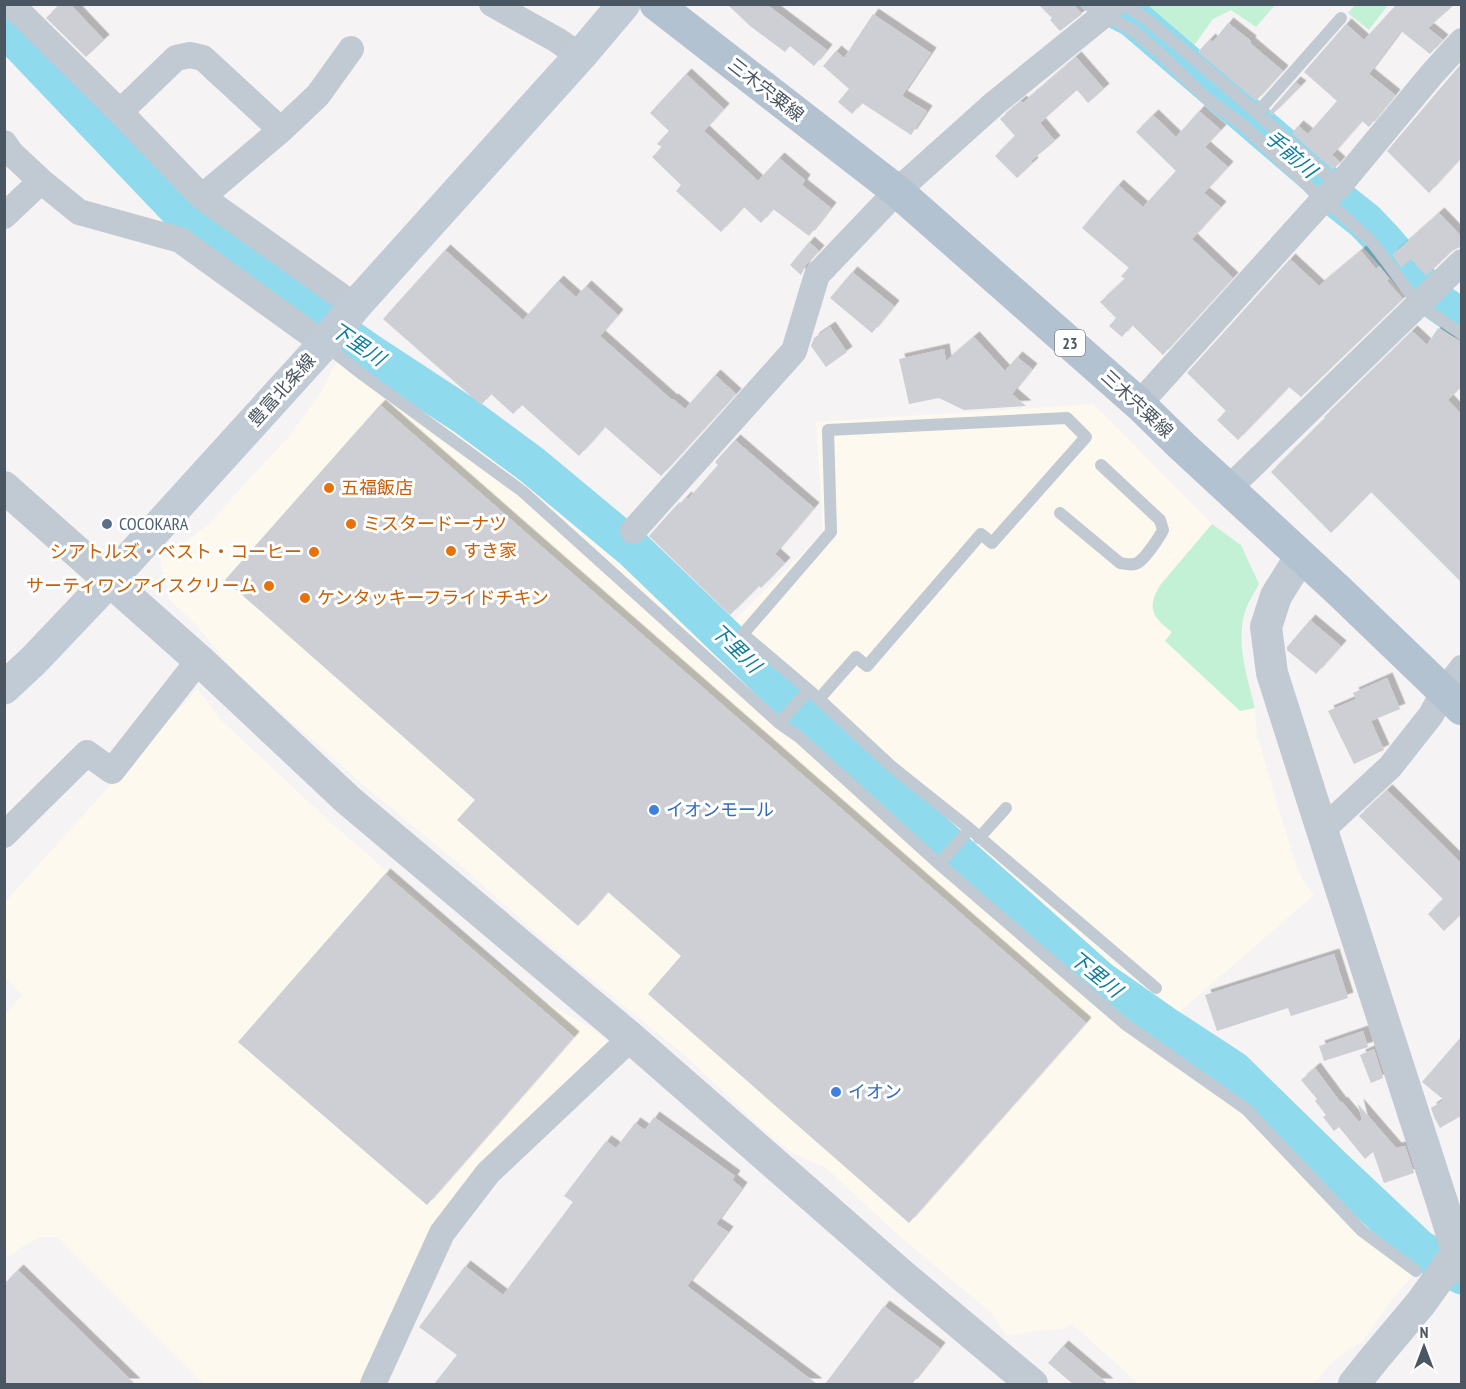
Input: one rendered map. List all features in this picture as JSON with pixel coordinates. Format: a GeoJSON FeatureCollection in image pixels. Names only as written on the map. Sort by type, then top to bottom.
{"type":"FeatureCollection","features":[{"type":"Feature","properties":{"kind":"main road","name":"豊富北条線"},"geometry":{"type":"LineString","coordinates":[[4,688],[34,660],[109,581],[324,344],[624,4]]}},
{"type":"Feature","properties":{"kind":"main road","name":"三木宍粟線"},"geometry":{"type":"LineString","coordinates":[[656,4],[897,191],[1139,404],[1338,590],[1455,690]]}},
{"type":"Feature","properties":{"kind":"street"},"geometry":{"type":"LineString","coordinates":[[11,4],[202,197],[352,310]]}},
{"type":"Feature","properties":{"kind":"street"},"geometry":{"type":"LineString","coordinates":[[492,4],[557,40],[580,56]]}},
{"type":"Feature","properties":{"kind":"street"},"geometry":{"type":"LineString","coordinates":[[633,531],[794,351],[817,275],[897,191],[1107,7]]}},
{"type":"Feature","properties":{"kind":"street"},"geometry":{"type":"LineString","coordinates":[[1139,404],[1331,193],[1461,41]]}},
{"type":"Feature","properties":{"kind":"street"},"geometry":{"type":"LineString","coordinates":[[202,197],[281,130],[318,94],[351,49]]}},
{"type":"Feature","properties":{"kind":"street"},"geometry":{"type":"LineString","coordinates":[[120,112],[176,58],[190,56],[203,58],[281,130]]}},
{"type":"Feature","properties":{"kind":"street"},"geometry":{"type":"LineString","coordinates":[[4,143],[11,153],[41,181],[79,212],[180,240],[324,344]]}},
{"type":"Feature","properties":{"kind":"street"},"geometry":{"type":"LineString","coordinates":[[4,216],[41,181]]}},
{"type":"Feature","properties":{"kind":"street"},"geometry":{"type":"LineString","coordinates":[[1228,489],[1461,262]]}},
{"type":"Feature","properties":{"kind":"street"},"geometry":{"type":"LineString","coordinates":[[4,487],[199,660],[348,800],[631,1038],[903,1276],[1032,1384]]}},
{"type":"Feature","properties":{"kind":"street"},"geometry":{"type":"LineString","coordinates":[[1301,556],[1276,596],[1266,627],[1272,673],[1460,1255],[1354,1384]]}},
{"type":"Feature","properties":{"kind":"street"},"geometry":{"type":"LineString","coordinates":[[4,835],[87,753],[112,771],[199,660]]}},
{"type":"Feature","properties":{"kind":"street"},"geometry":{"type":"LineString","coordinates":[[1322,830],[1390,767],[1431,715],[1455,690]]}},
{"type":"Feature","properties":{"kind":"street"},"geometry":{"type":"LineString","coordinates":[[373,1384],[442,1233],[489,1173],[631,1038]]}},
{"type":"Feature","properties":{"kind":"lane"},"geometry":{"type":"LineString","coordinates":[[1107,7],[1145,18],[1257,113],[1331,193],[1336,209],[1372,242],[1461,334]]}},
{"type":"Feature","properties":{"kind":"lane"},"geometry":{"type":"LineString","coordinates":[[1107,7],[1206,98],[1331,193]]}},
{"type":"Feature","properties":{"kind":"lane"},"geometry":{"type":"LineString","coordinates":[[1257,113],[1341,18]]}},
{"type":"Feature","properties":{"kind":"lane"},"geometry":{"type":"LineString","coordinates":[[324,344],[522,491],[779,723],[799,737],[939,864],[1125,1024],[1246,1108],[1362,1231],[1416,1271]]}},
{"type":"Feature","properties":{"kind":"lane"},"geometry":{"type":"LineString","coordinates":[[819,699],[856,657],[867,666],[981,534],[992,543],[1086,437],[1067,418],[828,430],[831,531],[743,634],[809,690],[891,766],[975,834],[1156,988]]}},
{"type":"Feature","properties":{"kind":"lane"},"geometry":{"type":"LineString","coordinates":[[1060,513],[1119,563],[1129,565],[1138,563],[1158,540],[1163,530],[1161,520],[1101,465]]}},
{"type":"Feature","properties":{"kind":"lane"},"geometry":{"type":"LineString","coordinates":[[779,723],[809,690]]}},
{"type":"Feature","properties":{"kind":"lane"},"geometry":{"type":"LineString","coordinates":[[939,864],[1006,808]]}},
{"type":"Feature","properties":{"kind":"shaded area","name":"イオンモール"},"geometry":{"type":"Polygon","coordinates":[[[345,354],[428,408],[579,524],[715,652],[770,709],[789,685],[730,625],[823,532],[816,422],[1093,404],[1212,524],[1241,545],[1259,584],[1246,609],[1242,637],[1243,661],[1255,708],[1257,736],[1296,866],[1314,895],[1178,1013],[1168,1006],[1150,1029],[1269,1116],[1303,1148],[1332,1191],[1379,1237],[1422,1264],[1387,1306],[1363,1341],[1335,1360],[1313,1384],[1139,1384],[1072,1324],[1062,1329],[1007,1336],[991,1313],[897,1234],[825,1167],[792,1153],[756,1123],[688,1058],[547,943],[458,863],[368,789],[235,672],[195,624],[169,599],[161,559],[209,524],[286,440],[318,397],[334,367],[345,354]]]}},
{"type":"Feature","properties":{"kind":"shaded area"},"geometry":{"type":"Polygon","coordinates":[[[197,689],[221,720],[328,820],[473,946],[543,1000],[596,1031],[609,1042],[476,1175],[362,1384],[204,1384],[57,1237],[41,1237],[13,1254],[5,1256],[5,1015],[22,995],[5,977],[5,902],[197,689]]]}},
{"type":"Feature","properties":{"kind":"green space"},"geometry":{"type":"Polygon","coordinates":[[[1141,5],[1275,5],[1256,27],[1231,10],[1213,19],[1193,47],[1141,5]]]}},
{"type":"Feature","properties":{"kind":"green space"},"geometry":{"type":"Polygon","coordinates":[[[1355,5],[1388,5],[1369,30],[1348,13],[1355,5]]]}},
{"type":"Feature","properties":{"kind":"green space"},"geometry":{"type":"Polygon","coordinates":[[[1212,524],[1241,545],[1259,584],[1246,609],[1242,634],[1243,659],[1255,708],[1240,711],[1165,641],[1172,632],[1153,611],[1156,592],[1161,584],[1212,524]]]}},
{"type":"Feature","properties":{"kind":"building"},"geometry":{"type":"Polygon","coordinates":[[[60,4],[70,4],[104,40],[86,57],[46,18],[60,4]]]}},
{"type":"Feature","properties":{"kind":"building"},"geometry":{"type":"Polygon","coordinates":[[[727,4],[766,4],[827,50],[814,66],[790,46],[785,52],[750,26],[727,4]]]}},
{"type":"Feature","properties":{"kind":"building"},"geometry":{"type":"Polygon","coordinates":[[[1038,4],[1073,4],[1082,14],[1060,31],[1050,20],[1052,18],[1038,4]]]}},
{"type":"Feature","properties":{"kind":"building"},"geometry":{"type":"Polygon","coordinates":[[[1397,4],[1455,4],[1428,28],[1443,40],[1430,54],[1401,31],[1369,74],[1395,95],[1369,127],[1362,121],[1332,155],[1340,162],[1333,170],[1292,133],[1298,126],[1308,134],[1337,101],[1304,72],[1346,24],[1364,40],[1397,4]]]}},
{"type":"Feature","properties":{"kind":"building"},"geometry":{"type":"Polygon","coordinates":[[[873,14],[931,53],[902,96],[927,111],[911,135],[862,103],[852,114],[838,102],[849,89],[823,66],[836,51],[844,58],[873,14]]]}},
{"type":"Feature","properties":{"kind":"building"},"geometry":{"type":"Polygon","coordinates":[[[1228,23],[1283,71],[1256,101],[1198,52],[1210,39],[1213,42],[1228,23]]]}},
{"type":"Feature","properties":{"kind":"building"},"geometry":{"type":"Polygon","coordinates":[[[1076,57],[1104,89],[1088,103],[1077,90],[1040,123],[1055,141],[1031,161],[1033,163],[1017,178],[995,156],[1015,136],[1000,119],[1021,101],[1023,103],[1076,57]]]}},
{"type":"Feature","properties":{"kind":"building"},"geometry":{"type":"Polygon","coordinates":[[[1461,64],[1461,158],[1429,193],[1387,151],[1461,64]]]}},
{"type":"Feature","properties":{"kind":"building"},"geometry":{"type":"Polygon","coordinates":[[[686,74],[724,109],[704,131],[758,181],[779,158],[805,180],[802,185],[831,208],[809,236],[773,209],[761,223],[744,207],[721,232],[676,191],[681,185],[652,157],[662,147],[657,144],[669,131],[650,113],[686,74]]]}},
{"type":"Feature","properties":{"kind":"building"},"geometry":{"type":"Polygon","coordinates":[[[1295,82],[1301,86],[1272,115],[1269,112],[1295,82]]]}},
{"type":"Feature","properties":{"kind":"building"},"geometry":{"type":"Polygon","coordinates":[[[1199,111],[1221,130],[1205,147],[1228,167],[1204,193],[1221,207],[1192,239],[1233,278],[1163,355],[1132,325],[1122,337],[1109,326],[1116,318],[1100,302],[1125,279],[1121,276],[1129,268],[1082,228],[1118,185],[1143,207],[1176,171],[1136,132],[1153,115],[1176,137],[1199,111]]]}},
{"type":"Feature","properties":{"kind":"building"},"geometry":{"type":"Polygon","coordinates":[[[1439,213],[1461,236],[1461,247],[1452,251],[1426,276],[1411,259],[1401,268],[1392,255],[1439,213]]]}},
{"type":"Feature","properties":{"kind":"building"},"geometry":{"type":"Polygon","coordinates":[[[809,242],[819,251],[806,265],[801,275],[790,265],[809,242]]]}},
{"type":"Feature","properties":{"kind":"building"},"geometry":{"type":"Polygon","coordinates":[[[445,250],[523,320],[558,281],[576,297],[586,286],[618,315],[600,336],[685,409],[715,375],[736,394],[661,476],[605,427],[579,456],[522,405],[513,414],[491,394],[481,405],[383,319],[445,250]]]}},
{"type":"Feature","properties":{"kind":"building"},"geometry":{"type":"Polygon","coordinates":[[[1361,251],[1376,269],[1379,266],[1389,279],[1387,281],[1403,299],[1301,397],[1289,387],[1238,440],[1217,420],[1226,411],[1187,373],[1290,259],[1319,286],[1361,251]]]}},
{"type":"Feature","properties":{"kind":"building"},"geometry":{"type":"Polygon","coordinates":[[[852,272],[894,306],[872,333],[830,298],[852,272]]]}},
{"type":"Feature","properties":{"kind":"building"},"geometry":{"type":"Polygon","coordinates":[[[830,327],[847,352],[826,367],[811,346],[814,338],[830,327]]]}},
{"type":"Feature","properties":{"kind":"building"},"geometry":{"type":"Polygon","coordinates":[[[1438,328],[1461,342],[1461,387],[1448,400],[1461,414],[1461,582],[1371,492],[1331,533],[1271,472],[1412,331],[1427,345],[1438,328]]]}},
{"type":"Feature","properties":{"kind":"building"},"geometry":{"type":"Polygon","coordinates":[[[974,337],[1005,371],[1017,357],[1032,369],[1012,394],[1026,406],[964,410],[939,398],[909,404],[899,359],[944,349],[946,361],[974,337]]]}},
{"type":"Feature","properties":{"kind":"building","name":"イオンモール"},"geometry":{"type":"Polygon","coordinates":[[[380,405],[1086,1023],[909,1223],[648,994],[681,956],[608,892],[578,926],[457,820],[475,800],[225,580],[380,405]]]}},
{"type":"Feature","properties":{"kind":"building"},"geometry":{"type":"Polygon","coordinates":[[[735,440],[814,508],[775,554],[785,563],[730,615],[649,536],[674,508],[686,497],[688,499],[718,465],[715,462],[735,440]]]}},
{"type":"Feature","properties":{"kind":"building"},"geometry":{"type":"Polygon","coordinates":[[[1310,620],[1341,646],[1316,674],[1287,650],[1287,647],[1310,620]]]}},
{"type":"Feature","properties":{"kind":"building"},"geometry":{"type":"Polygon","coordinates":[[[1387,678],[1400,709],[1371,721],[1384,750],[1354,764],[1328,711],[1356,699],[1353,693],[1387,678]]]}},
{"type":"Feature","properties":{"kind":"building"},"geometry":{"type":"Polygon","coordinates":[[[1387,790],[1461,863],[1461,917],[1460,915],[1444,931],[1428,914],[1443,899],[1359,816],[1387,790]]]}},
{"type":"Feature","properties":{"kind":"building"},"geometry":{"type":"Polygon","coordinates":[[[385,874],[574,1037],[427,1205],[238,1042],[385,874]]]}},
{"type":"Feature","properties":{"kind":"building"},"geometry":{"type":"Polygon","coordinates":[[[1334,954],[1348,998],[1291,1016],[1288,1008],[1217,1031],[1205,995],[1334,954]]]}},
{"type":"Feature","properties":{"kind":"building"},"geometry":{"type":"Polygon","coordinates":[[[1363,1031],[1368,1047],[1324,1061],[1319,1046],[1363,1031]]]}},
{"type":"Feature","properties":{"kind":"building"},"geometry":{"type":"Polygon","coordinates":[[[1461,1037],[1461,1116],[1440,1128],[1431,1108],[1444,1100],[1422,1082],[1461,1037]]]}},
{"type":"Feature","properties":{"kind":"building"},"geometry":{"type":"Polygon","coordinates":[[[1374,1049],[1383,1078],[1371,1083],[1360,1055],[1374,1049]]]}},
{"type":"Feature","properties":{"kind":"building"},"geometry":{"type":"Polygon","coordinates":[[[1315,1068],[1341,1103],[1359,1122],[1362,1120],[1358,1104],[1396,1148],[1405,1146],[1414,1173],[1384,1183],[1373,1152],[1365,1159],[1339,1127],[1334,1131],[1323,1117],[1326,1115],[1315,1101],[1317,1099],[1301,1080],[1315,1068]]]}},
{"type":"Feature","properties":{"kind":"building"},"geometry":{"type":"Polygon","coordinates":[[[654,1117],[735,1176],[732,1180],[742,1188],[716,1224],[728,1232],[687,1286],[817,1384],[434,1384],[457,1355],[419,1327],[465,1266],[503,1295],[573,1202],[564,1196],[606,1141],[616,1148],[635,1123],[645,1130],[654,1117]]]}},
{"type":"Feature","properties":{"kind":"building"},"geometry":{"type":"Polygon","coordinates":[[[18,1270],[135,1384],[4,1384],[4,1284],[18,1270]]]}},
{"type":"Feature","properties":{"kind":"building"},"geometry":{"type":"Polygon","coordinates":[[[884,1306],[940,1348],[912,1384],[825,1384],[884,1306]]]}},
{"type":"Feature","properties":{"kind":"building"},"geometry":{"type":"Polygon","coordinates":[[[1063,1346],[1108,1384],[1073,1384],[1048,1363],[1063,1346]]]}},
{"type":"Feature","properties":{"kind":"waterway","name":"手前川"},"geometry":{"type":"LineString","coordinates":[[1106,4],[1133,18],[1317,176],[1341,202],[1365,221],[1435,300],[1462,319]]}},
{"type":"Feature","properties":{"kind":"waterway","name":"下里川"},"geometry":{"type":"LineString","coordinates":[[4,29],[185,216],[296,302],[467,417],[532,465],[633,549],[854,762],[1101,981],[1233,1070],[1418,1248],[1462,1275]]}},
{"type":"Feature","properties":{"kind":"place","name":"五福飯店"},"geometry":{"type":"Point","coordinates":[329,488]}},
{"type":"Feature","properties":{"kind":"place","name":"COCOKARA"},"geometry":{"type":"Point","coordinates":[107,524]}},
{"type":"Feature","properties":{"kind":"place","name":"ミスタードーナツ"},"geometry":{"type":"Point","coordinates":[351,524]}},
{"type":"Feature","properties":{"kind":"place","name":"すき家"},"geometry":{"type":"Point","coordinates":[451,551]}},
{"type":"Feature","properties":{"kind":"place","name":"シアトルズ・ベスト・コーヒー"},"geometry":{"type":"Point","coordinates":[314,552]}},
{"type":"Feature","properties":{"kind":"place","name":"サーティワンアイスクリーム"},"geometry":{"type":"Point","coordinates":[269,586]}},
{"type":"Feature","properties":{"kind":"place","name":"ケンタッキーフライドチキン"},"geometry":{"type":"Point","coordinates":[305,598]}},
{"type":"Feature","properties":{"kind":"place","name":"イオンモール"},"geometry":{"type":"Point","coordinates":[654,810]}},
{"type":"Feature","properties":{"kind":"place","name":"イオン"},"geometry":{"type":"Point","coordinates":[836,1092]}}]}
